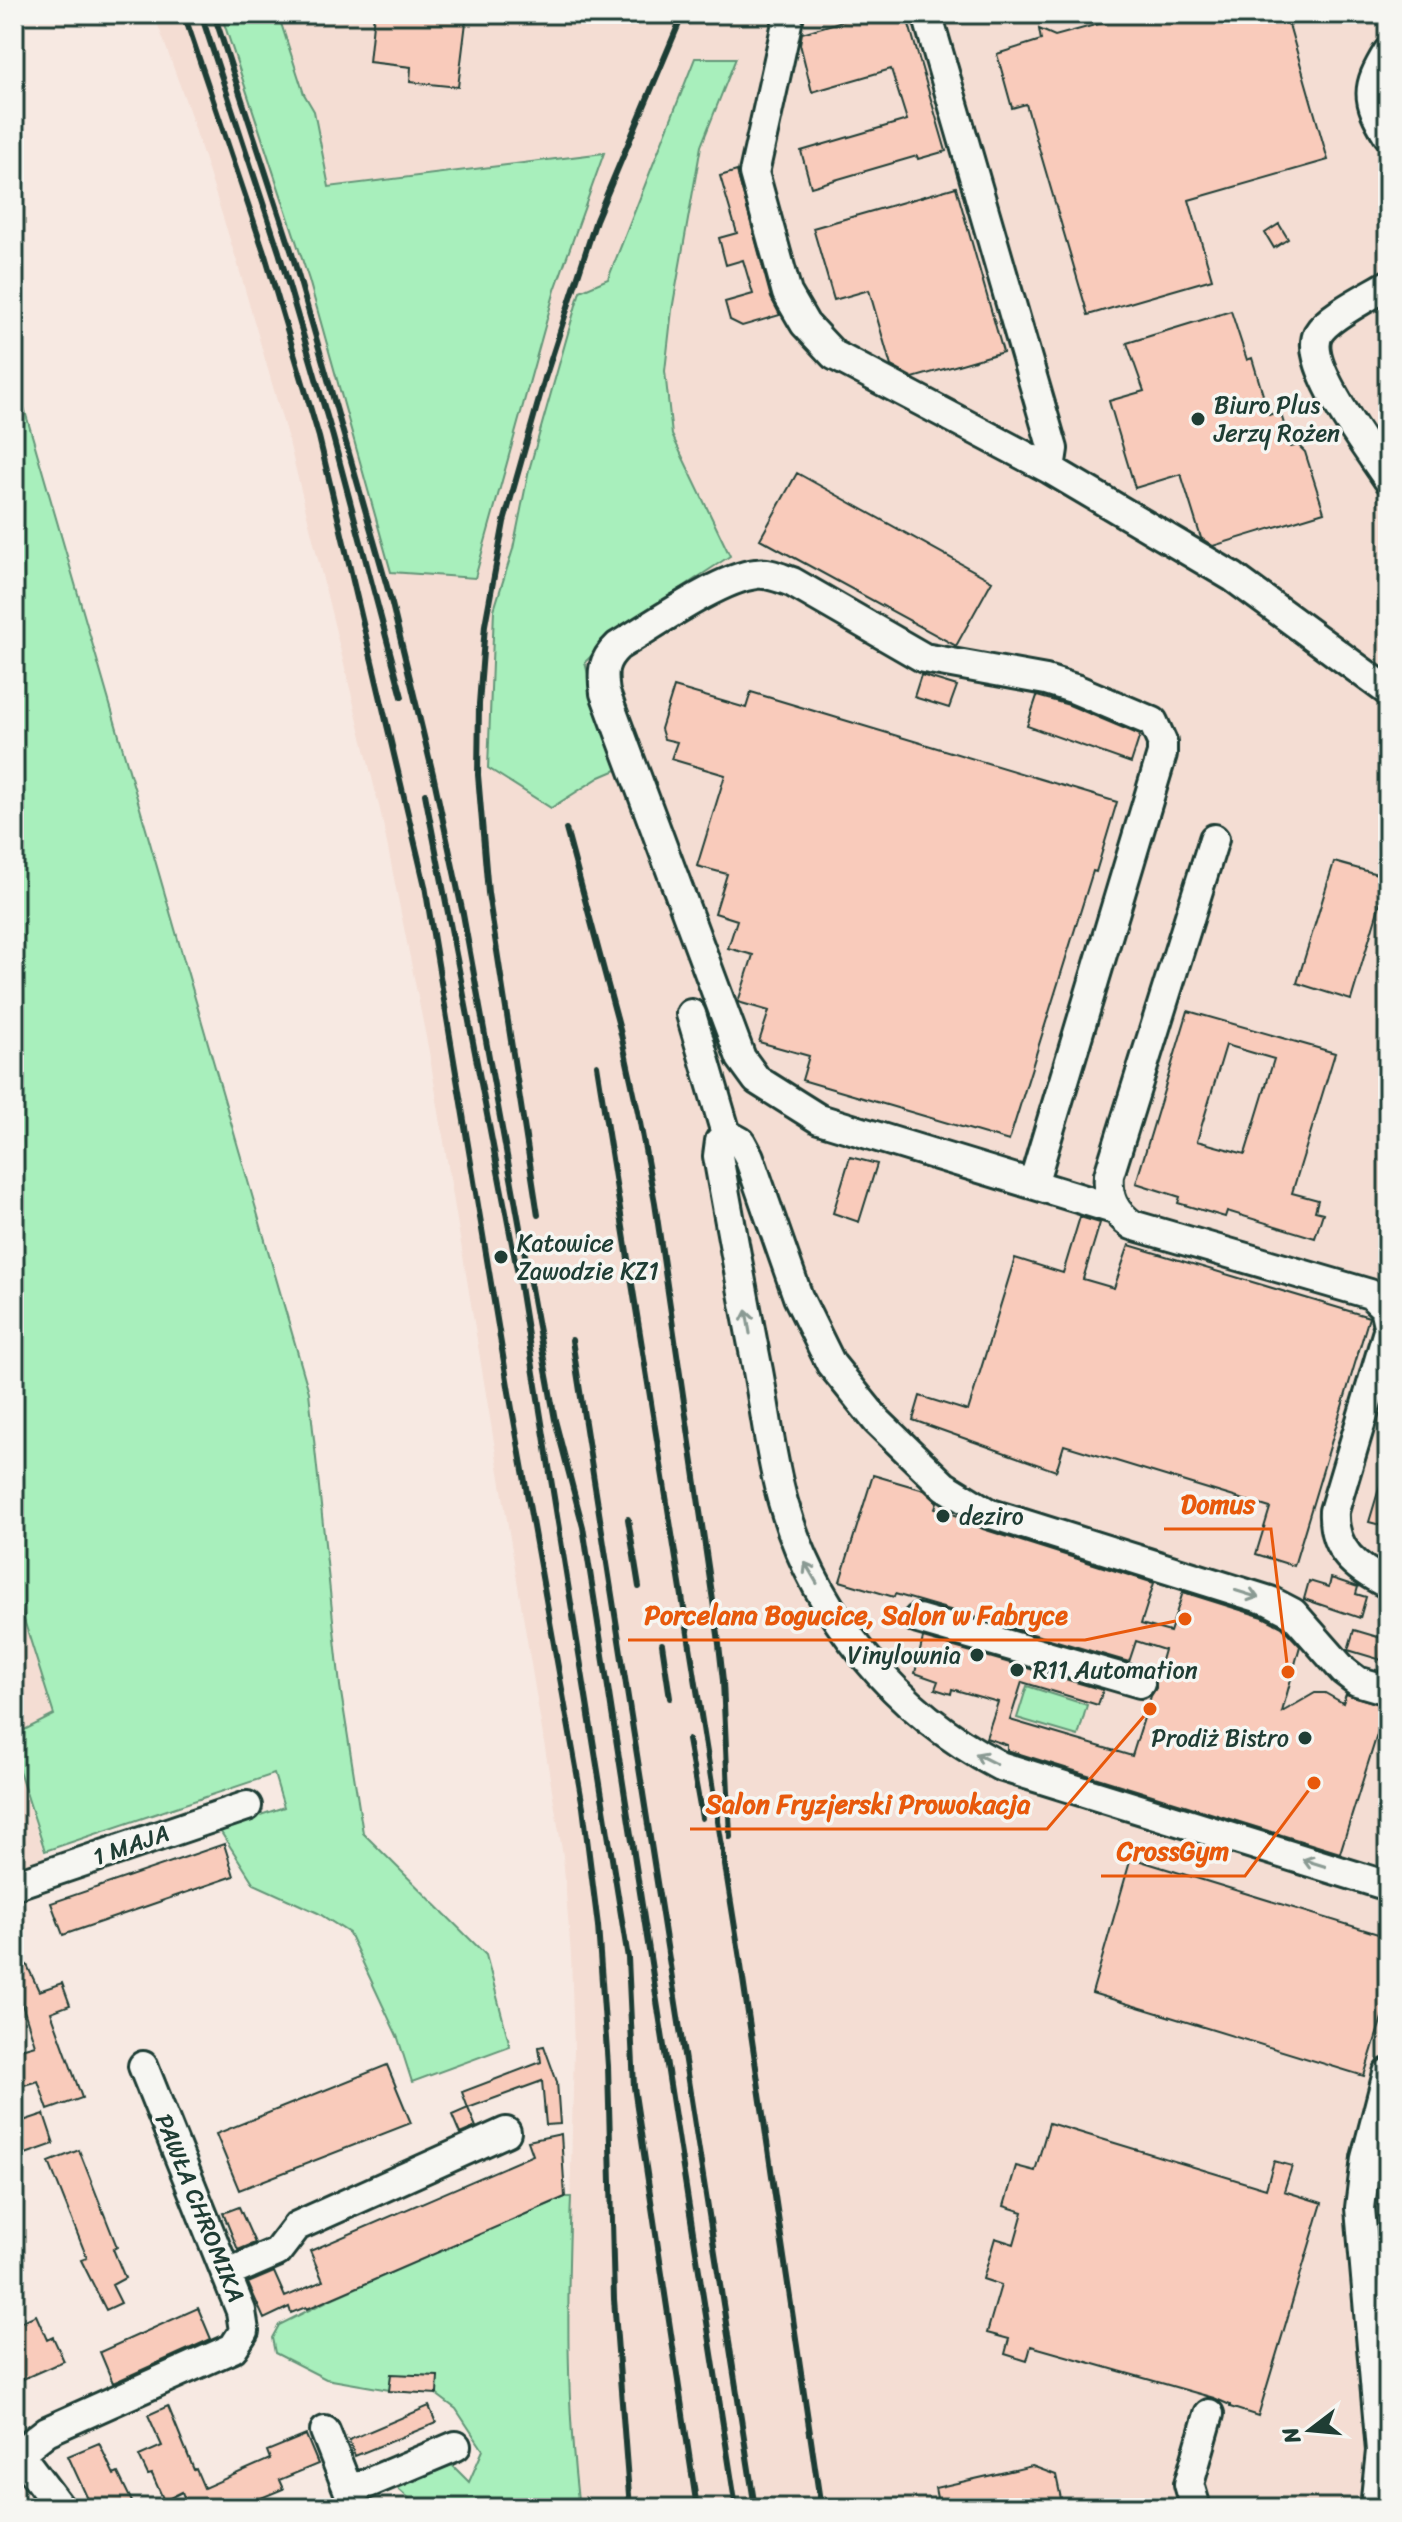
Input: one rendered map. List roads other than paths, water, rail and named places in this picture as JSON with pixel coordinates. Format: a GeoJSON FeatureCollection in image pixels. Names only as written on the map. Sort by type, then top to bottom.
{"type":"FeatureCollection","features":[{"type":"Feature","properties":{"kind":"street"},"geometry":{"type":"LineString","coordinates":[[789,14],[754,173],[787,293],[805,324],[834,355],[1050,469],[1233,577],[1388,691]]}},
{"type":"Feature","properties":{"kind":"street"},"geometry":{"type":"LineString","coordinates":[[927,14],[1053,449],[1050,469]]}},
{"type":"Feature","properties":{"kind":"street"},"geometry":{"type":"LineString","coordinates":[[1388,52],[1373,78],[1370,95],[1373,111],[1388,135]]}},
{"type":"Feature","properties":{"kind":"street"},"geometry":{"type":"LineString","coordinates":[[1388,285],[1328,323],[1318,335],[1315,353],[1322,377],[1388,479]]}},
{"type":"Feature","properties":{"kind":"street"},"geometry":{"type":"LineString","coordinates":[[1033,1184],[1155,781],[1162,742],[1153,722],[1046,680],[924,658],[792,582],[771,574],[730,580],[618,646],[604,662],[602,675],[605,693],[735,1043],[748,1068],[768,1088],[819,1119],[1114,1209],[1132,1225],[1370,1294],[1384,1307],[1388,1325]]}},
{"type":"Feature","properties":{"kind":"street"},"geometry":{"type":"LineString","coordinates":[[1114,1209],[1109,1175],[1214,839]]}},
{"type":"Feature","properties":{"kind":"street"},"geometry":{"type":"LineString","coordinates":[[691,1014],[727,1137]]}},
{"type":"Feature","properties":{"kind":"street"},"geometry":{"type":"LineString","coordinates":[[1388,1690],[1357,1681],[1344,1671],[1293,1613],[1270,1601],[1169,1582],[988,1513],[944,1486],[877,1421],[831,1364],[798,1297],[749,1157],[741,1142],[732,1137],[720,1141],[718,1156],[782,1499],[813,1577],[875,1671],[926,1721],[972,1752],[1000,1766],[1388,1886]]}},
{"type":"Feature","properties":{"kind":"street"},"geometry":{"type":"LineString","coordinates":[[1388,1331],[1333,1523],[1351,1562],[1388,1584]]}},
{"type":"Feature","properties":{"kind":"street"},"geometry":{"type":"LineString","coordinates":[[918,1619],[1140,1683]]}},
{"type":"Feature","properties":{"kind":"street","name":"1 MAJA"},"geometry":{"type":"LineString","coordinates":[[14,1885],[247,1806]]}},
{"type":"Feature","properties":{"kind":"street","name":"PAWŁA CHROMIKA"},"geometry":{"type":"LineString","coordinates":[[60,2508],[16,2453],[47,2431],[233,2348],[244,2331],[241,2311],[143,2066]]}},
{"type":"Feature","properties":{"kind":"street"},"geometry":{"type":"LineString","coordinates":[[1375,2508],[1381,2451],[1360,2208],[1366,2158],[1388,2073]]}},
{"type":"Feature","properties":{"kind":"street"},"geometry":{"type":"LineString","coordinates":[[226,2274],[277,2252],[297,2226],[506,2132]]}},
{"type":"Feature","properties":{"kind":"street"},"geometry":{"type":"LineString","coordinates":[[1196,2508],[1189,2484],[1209,2414]]}},
{"type":"Feature","properties":{"kind":"street"},"geometry":{"type":"LineString","coordinates":[[325,2431],[352,2500],[456,2446]]}},
{"type":"Feature","properties":{"kind":"railway"},"geometry":{"type":"LineString","coordinates":[[184,14],[265,255],[319,437],[425,886],[509,1392],[583,1807],[598,1926],[608,2066],[614,2299],[630,2508]]}},
{"type":"Feature","properties":{"kind":"railway"},"geometry":{"type":"LineString","coordinates":[[201,14],[279,252],[333,437],[402,697]]}},
{"type":"Feature","properties":{"kind":"railway"},"geometry":{"type":"LineString","coordinates":[[214,14],[291,250],[392,604],[463,914],[555,1420],[583,1527],[736,2508]]}},
{"type":"Feature","properties":{"kind":"railway"},"geometry":{"type":"LineString","coordinates":[[538,1215],[488,893],[478,775],[485,625],[504,522],[545,378],[596,220],[683,14]]}},
{"type":"Feature","properties":{"kind":"railway"},"geometry":{"type":"LineString","coordinates":[[425,794],[519,1280],[628,1958],[634,2087],[697,2508]]}},
{"type":"Feature","properties":{"kind":"railway"},"geometry":{"type":"LineString","coordinates":[[566,829],[620,1030],[655,1203],[718,1635],[730,1837]]}},
{"type":"Feature","properties":{"kind":"railway"},"geometry":{"type":"LineString","coordinates":[[597,1065],[740,1959],[821,2508]]}},
{"type":"Feature","properties":{"kind":"railway"},"geometry":{"type":"LineString","coordinates":[[572,1340],[755,2508]]}},
{"type":"Feature","properties":{"kind":"railway"},"geometry":{"type":"LineString","coordinates":[[628,1519],[639,1587]]}},
{"type":"Feature","properties":{"kind":"railway"},"geometry":{"type":"LineString","coordinates":[[662,1644],[670,1698]]}},
{"type":"Feature","properties":{"kind":"railway"},"geometry":{"type":"LineString","coordinates":[[688,1740],[702,1818]]}},
{"type":"Feature","properties":{"kind":"place","name":"Biuro Plus Jerzy Rożen"},"geometry":{"type":"Point","coordinates":[1198,419]}},
{"type":"Feature","properties":{"kind":"place","name":"Katowice Zawodzie KZ1"},"geometry":{"type":"Point","coordinates":[501,1257]}},
{"type":"Feature","properties":{"kind":"place","name":"deziro"},"geometry":{"type":"Point","coordinates":[943,1516]}},
{"type":"Feature","properties":{"kind":"place","name":"Porcelana Bogucice, Salon w Fabryce"},"geometry":{"type":"Point","coordinates":[1185,1619]}},
{"type":"Feature","properties":{"kind":"place","name":"Vinylownia"},"geometry":{"type":"Point","coordinates":[977,1655]}},
{"type":"Feature","properties":{"kind":"place","name":"R11 Automation"},"geometry":{"type":"Point","coordinates":[1017,1670]}},
{"type":"Feature","properties":{"kind":"place","name":"Domus"},"geometry":{"type":"Point","coordinates":[1288,1672]}},
{"type":"Feature","properties":{"kind":"place","name":"Salon Fryzjerski Prowokacja"},"geometry":{"type":"Point","coordinates":[1150,1709]}},
{"type":"Feature","properties":{"kind":"place","name":"Prodiż Bistro"},"geometry":{"type":"Point","coordinates":[1305,1738]}},
{"type":"Feature","properties":{"kind":"place","name":"CrossGym"},"geometry":{"type":"Point","coordinates":[1314,1783]}}]}
